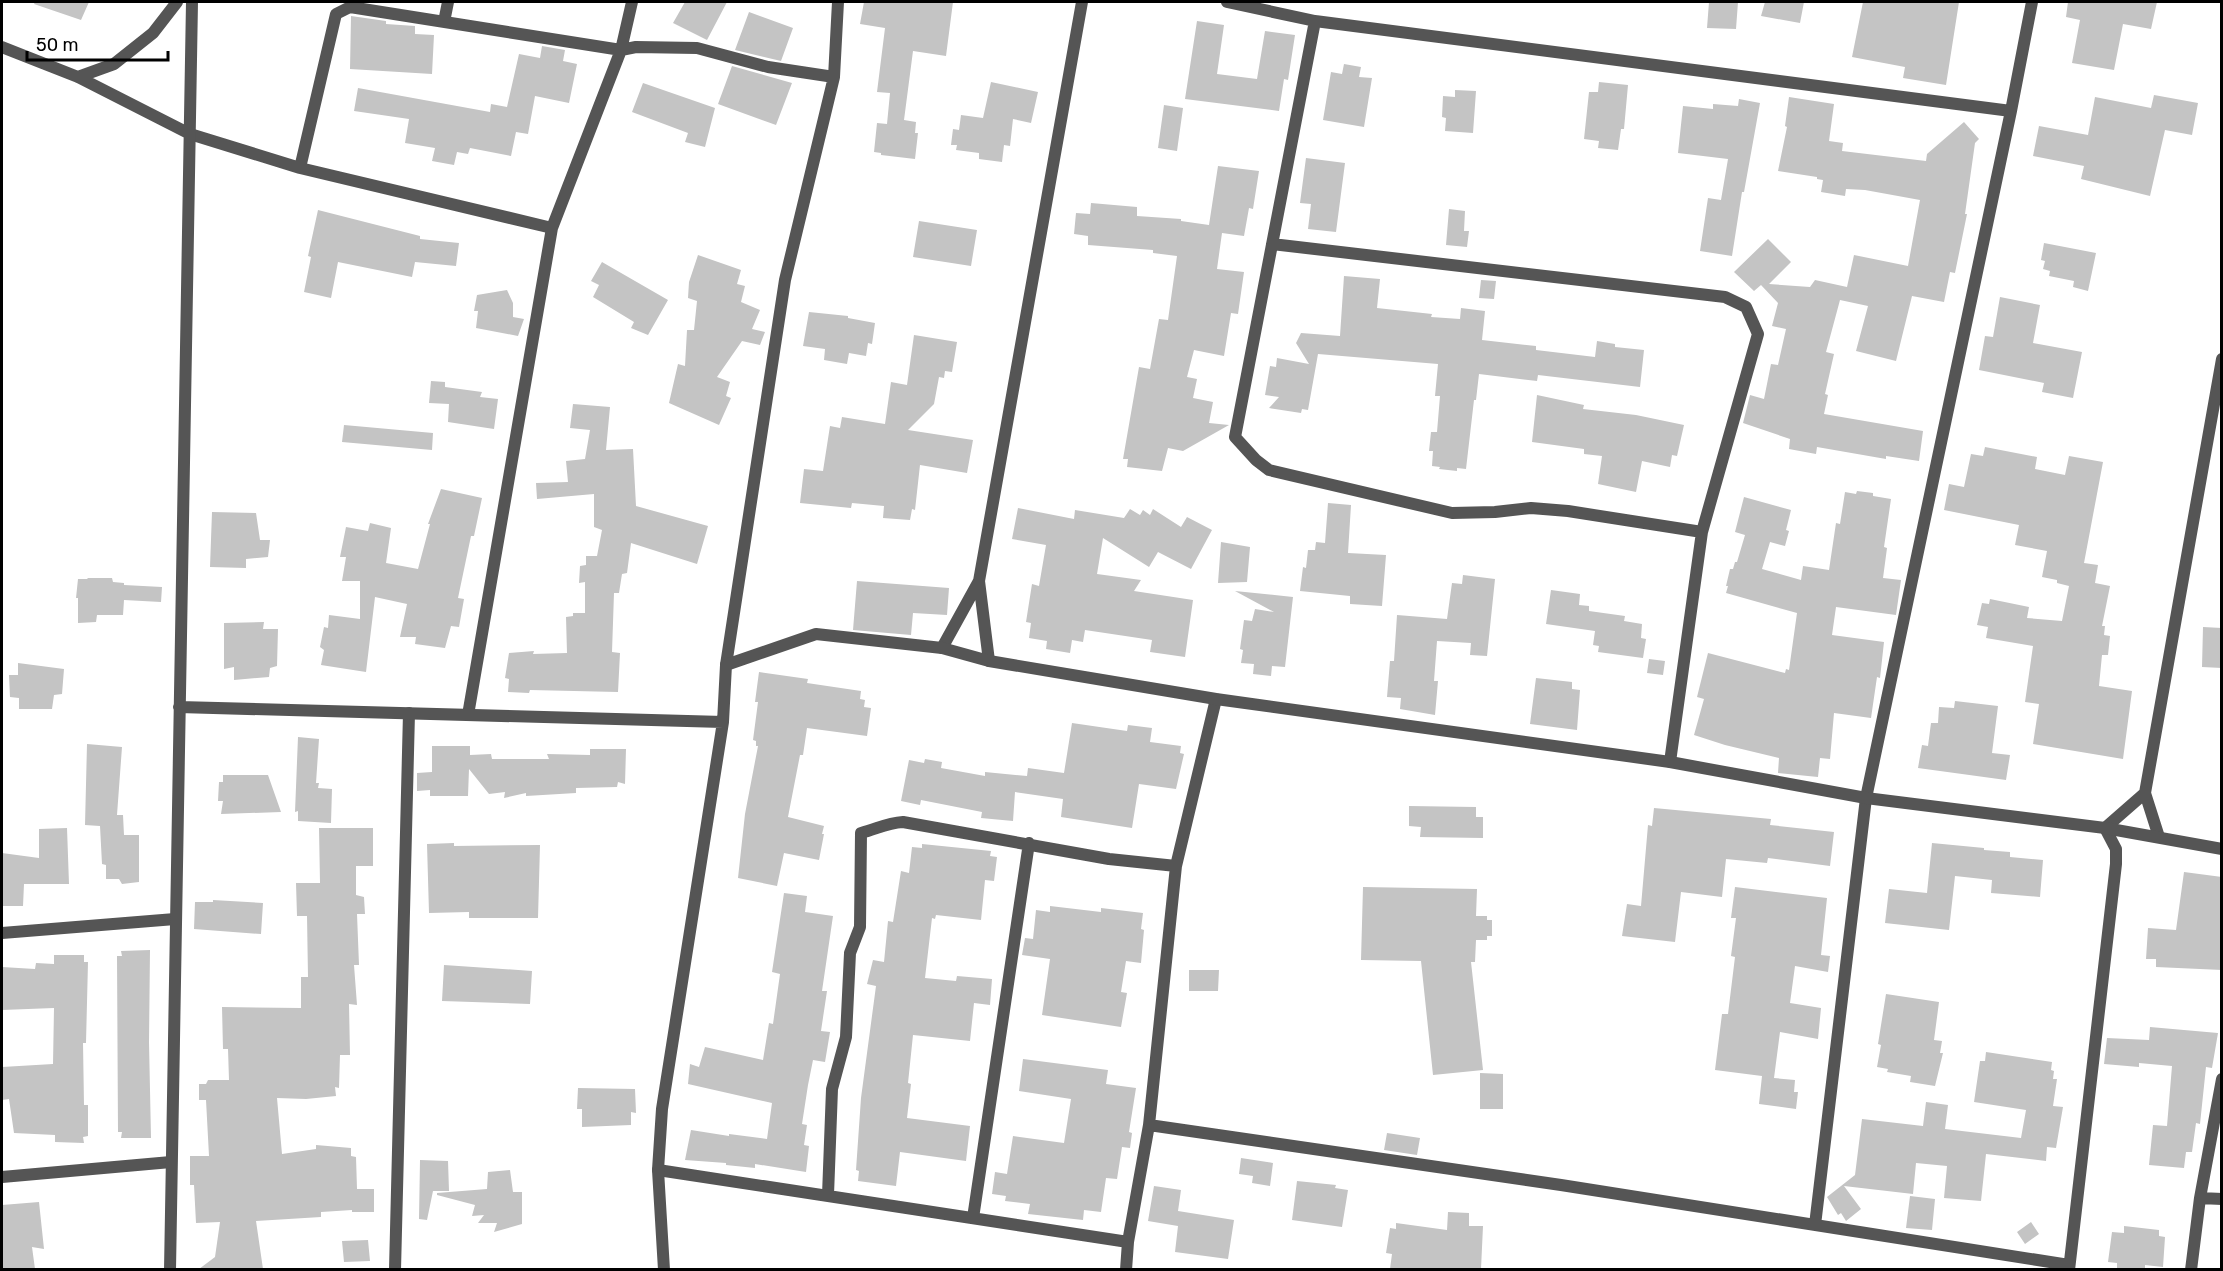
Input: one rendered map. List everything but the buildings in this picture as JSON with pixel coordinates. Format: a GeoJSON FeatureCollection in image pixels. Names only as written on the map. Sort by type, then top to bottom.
{"type":"FeatureCollection","features":[{"type":"Feature","properties":{"kind":"street"},"geometry":{"type":"LineString","coordinates":[[78,77],[114,64],[153,33],[177,2]]}},
{"type":"Feature","properties":{"kind":"street"},"geometry":{"type":"LineString","coordinates":[[170,1269],[192,2]]}},
{"type":"Feature","properties":{"kind":"street"},"geometry":{"type":"LineString","coordinates":[[444,22],[447,2]]}},
{"type":"Feature","properties":{"kind":"street"},"geometry":{"type":"LineString","coordinates":[[468,715],[552,228],[621,50],[632,2]]}},
{"type":"Feature","properties":{"kind":"street"},"geometry":{"type":"LineString","coordinates":[[664,1269],[658,1170],[662,1109],[723,722],[726,665],[785,280],[834,77],[838,2]]}},
{"type":"Feature","properties":{"kind":"street"},"geometry":{"type":"LineString","coordinates":[[989,661],[979,581],[1082,2]]}},
{"type":"Feature","properties":{"kind":"street"},"geometry":{"type":"LineString","coordinates":[[1227,2],[1315,21],[2011,111]]}},
{"type":"Feature","properties":{"kind":"street"},"geometry":{"type":"LineString","coordinates":[[1815,1225],[1866,798],[2032,2]]}},
{"type":"Feature","properties":{"kind":"street"},"geometry":{"type":"LineString","coordinates":[[300,168],[336,14],[350,7],[621,50],[636,47],[697,48],[768,67],[834,77]]}},
{"type":"Feature","properties":{"kind":"street"},"geometry":{"type":"LineString","coordinates":[[1315,21],[1235,437],[1256,460],[1269,470],[1452,513],[1550,509],[1702,532]]}},
{"type":"Feature","properties":{"kind":"street"},"geometry":{"type":"LineString","coordinates":[[2,47],[78,77],[190,134],[300,168],[552,228]]}},
{"type":"Feature","properties":{"kind":"street"},"geometry":{"type":"LineString","coordinates":[[1272,244],[1725,297],[1746,307],[1758,334],[1702,532],[1670,762]]}},
{"type":"Feature","properties":{"kind":"street"},"geometry":{"type":"LineString","coordinates":[[2159,837],[2145,793],[2222,359]]}},
{"type":"Feature","properties":{"kind":"street"},"geometry":{"type":"LineString","coordinates":[[942,648],[979,581]]}},
{"type":"Feature","properties":{"kind":"street"},"geometry":{"type":"LineString","coordinates":[[726,665],[816,633],[942,648],[989,661],[1216,699],[1670,762],[1866,798],[2105,828],[2222,849]]}},
{"type":"Feature","properties":{"kind":"street"},"geometry":{"type":"LineString","coordinates":[[1126,1269],[1128,1242],[1149,1125],[1176,866],[1216,699]]}},
{"type":"Feature","properties":{"kind":"street"},"geometry":{"type":"LineString","coordinates":[[178,707],[723,722]]}},
{"type":"Feature","properties":{"kind":"street"},"geometry":{"type":"LineString","coordinates":[[395,1269],[409,713]]}},
{"type":"Feature","properties":{"kind":"street"},"geometry":{"type":"LineString","coordinates":[[2105,828],[2145,793]]}},
{"type":"Feature","properties":{"kind":"street"},"geometry":{"type":"LineString","coordinates":[[828,1195],[832,1089],[846,1037],[850,953],[860,927],[861,832],[877,829],[887,823],[903,822],[1109,859],[1176,866]]}},
{"type":"Feature","properties":{"kind":"street"},"geometry":{"type":"LineString","coordinates":[[1149,1125],[1815,1225],[2069,1267],[2116,864],[2116,849],[2105,828]]}},
{"type":"Feature","properties":{"kind":"street"},"geometry":{"type":"LineString","coordinates":[[973,1218],[1029,843]]}},
{"type":"Feature","properties":{"kind":"street"},"geometry":{"type":"LineString","coordinates":[[2,933],[175,919]]}},
{"type":"Feature","properties":{"kind":"street"},"geometry":{"type":"LineString","coordinates":[[2191,1269],[2200,1198],[2222,1079]]}},
{"type":"Feature","properties":{"kind":"street"},"geometry":{"type":"LineString","coordinates":[[2,1177],[171,1162]]}},
{"type":"Feature","properties":{"kind":"street"},"geometry":{"type":"LineString","coordinates":[[658,1170],[1128,1242]]}},
{"type":"Feature","properties":{"kind":"street"},"geometry":{"type":"LineString","coordinates":[[2200,1198],[2222,1199]]}}]}
